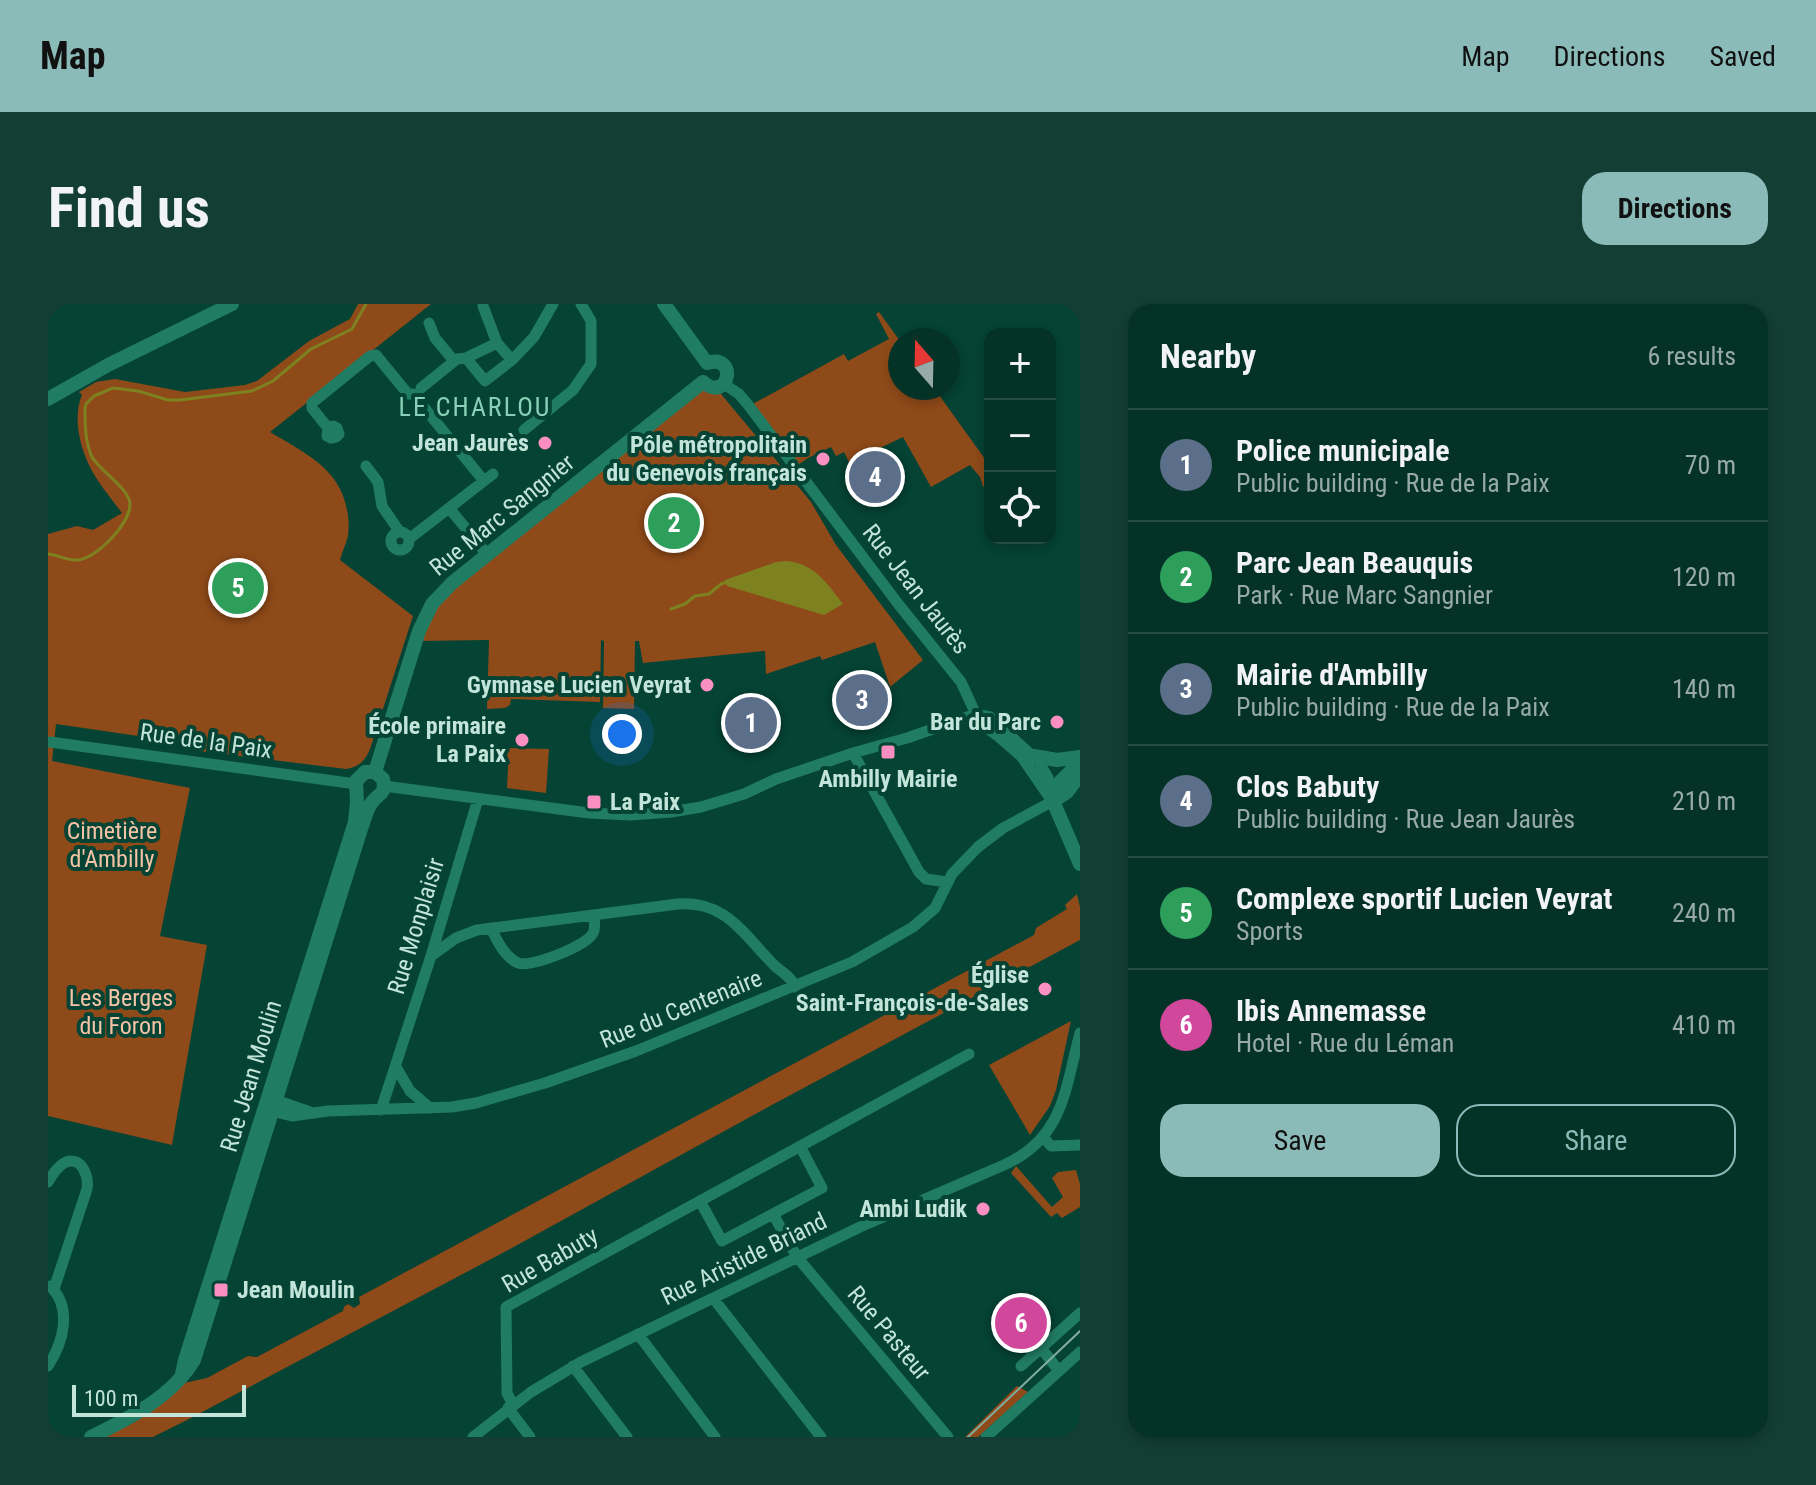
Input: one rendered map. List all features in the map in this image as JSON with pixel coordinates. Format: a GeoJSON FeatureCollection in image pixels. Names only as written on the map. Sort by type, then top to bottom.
{"type":"FeatureCollection","features":[{"type":"Feature","properties":{"kind":"street"},"geometry":{"type":"LineString","coordinates":[[48,399],[108,365],[232,304]]}},
{"type":"Feature","properties":{"kind":"street"},"geometry":{"type":"LineString","coordinates":[[429,323],[436,340],[485,381],[512,360],[534,337],[553,304]]}},
{"type":"Feature","properties":{"kind":"street"},"geometry":{"type":"LineString","coordinates":[[524,430],[571,391],[591,364],[591,321],[581,304]]}},
{"type":"Feature","properties":{"kind":"street"},"geometry":{"type":"LineString","coordinates":[[664,304],[707,363]]}},
{"type":"Feature","properties":{"kind":"street"},"geometry":{"type":"LineString","coordinates":[[483,306],[497,343],[512,360]]}},
{"type":"Feature","properties":{"kind":"street"},"geometry":{"type":"LineString","coordinates":[[421,388],[460,359],[497,343]]}},
{"type":"Feature","properties":{"kind":"street"},"geometry":{"type":"LineString","coordinates":[[328,428],[313,410],[312,403],[370,356],[376,355],[408,394],[413,394],[489,477],[449,508],[404,535],[382,506],[379,484],[366,466]]}},
{"type":"Feature","properties":{"kind":"street"},"geometry":{"type":"LineString","coordinates":[[716,361],[725,366],[728,375],[724,384],[713,388],[703,382],[701,370],[707,363],[716,361]]}},
{"type":"Feature","properties":{"kind":"street","name":"Rue Marc Sangnier"},"geometry":{"type":"LineString","coordinates":[[375,772],[419,631],[429,610],[446,587],[703,382]]}},
{"type":"Feature","properties":{"kind":"street","name":"Rue Jean Jaurès"},"geometry":{"type":"LineString","coordinates":[[724,384],[739,394],[749,406],[961,682],[982,725],[1021,756],[1053,801]]}},
{"type":"Feature","properties":{"kind":"street"},"geometry":{"type":"LineString","coordinates":[[449,508],[487,554]]}},
{"type":"Feature","properties":{"kind":"street"},"geometry":{"type":"LineString","coordinates":[[384,786],[589,813],[662,813],[701,807],[744,794],[779,778],[976,714]]}},
{"type":"Feature","properties":{"kind":"street","name":"Rue Jean Jaurès"},"geometry":{"type":"LineString","coordinates":[[976,714],[990,717],[1034,756],[1045,771],[1053,801],[1080,864]]}},
{"type":"Feature","properties":{"kind":"street","name":"Rue de la Paix"},"geometry":{"type":"LineString","coordinates":[[50,742],[356,787]]}},
{"type":"Feature","properties":{"kind":"street"},"geometry":{"type":"LineString","coordinates":[[853,753],[919,872],[926,879],[947,882]]}},
{"type":"Feature","properties":{"kind":"street"},"geometry":{"type":"LineString","coordinates":[[1034,756],[1057,760],[1080,759]]}},
{"type":"Feature","properties":{"kind":"street"},"geometry":{"type":"LineString","coordinates":[[1053,801],[1059,783],[1080,759]]}},
{"type":"Feature","properties":{"kind":"street"},"geometry":{"type":"LineString","coordinates":[[375,772],[382,777],[384,786],[383,793],[374,799],[365,799],[356,787],[362,773],[375,772]]}},
{"type":"Feature","properties":{"kind":"street"},"geometry":{"type":"LineString","coordinates":[[1053,801],[1067,792],[1080,775]]}},
{"type":"Feature","properties":{"kind":"street","name":"Rue Jean Moulin"},"geometry":{"type":"LineString","coordinates":[[91,1437],[134,1414],[169,1389],[194,1360],[355,822],[356,787]]}},
{"type":"Feature","properties":{"kind":"street","name":"Rue Jean Moulin"},"geometry":{"type":"LineString","coordinates":[[270,1105],[362,826],[374,799]]}},
{"type":"Feature","properties":{"kind":"street","name":"Rue Monplaisir"},"geometry":{"type":"LineString","coordinates":[[381,1110],[478,799]]}},
{"type":"Feature","properties":{"kind":"street","name":"Rue du Centenaire"},"geometry":{"type":"LineString","coordinates":[[270,1105],[289,1116],[311,1112],[432,1109],[476,1103],[583,1071],[856,960],[913,927],[935,908],[947,882],[987,840],[1053,801]]}},
{"type":"Feature","properties":{"kind":"street"},"geometry":{"type":"LineString","coordinates":[[431,956],[466,933],[690,903],[707,906],[728,917],[777,969],[790,978],[795,987]]}},
{"type":"Feature","properties":{"kind":"street"},"geometry":{"type":"LineString","coordinates":[[491,928],[499,944],[512,958],[521,964],[529,964],[587,940],[593,933],[594,915]]}},
{"type":"Feature","properties":{"kind":"street"},"geometry":{"type":"LineString","coordinates":[[1080,1033],[1060,1106],[1044,1138],[1051,1146],[1080,1145]]}},
{"type":"Feature","properties":{"kind":"street","name":"Rue Babuty"},"geometry":{"type":"LineString","coordinates":[[510,1406],[507,1393],[506,1307],[969,1054]]}},
{"type":"Feature","properties":{"kind":"street"},"geometry":{"type":"LineString","coordinates":[[396,1066],[410,1091],[432,1109]]}},
{"type":"Feature","properties":{"kind":"street","name":"Rue Aristide Briand"},"geometry":{"type":"LineString","coordinates":[[473,1437],[510,1406],[573,1366],[860,1227],[1013,1161],[1044,1138]]}},
{"type":"Feature","properties":{"kind":"street"},"geometry":{"type":"LineString","coordinates":[[700,1201],[722,1241],[822,1188],[800,1146]]}},
{"type":"Feature","properties":{"kind":"street"},"geometry":{"type":"LineString","coordinates":[[48,1182],[62,1164],[70,1161],[81,1165],[88,1180],[51,1286],[61,1301],[63,1321],[59,1343],[48,1366]]}},
{"type":"Feature","properties":{"kind":"street"},"geometry":{"type":"LineString","coordinates":[[773,1214],[797,1257]]}},
{"type":"Feature","properties":{"kind":"street","name":"Rue Pasteur"},"geometry":{"type":"LineString","coordinates":[[797,1257],[948,1437]]}},
{"type":"Feature","properties":{"kind":"street"},"geometry":{"type":"LineString","coordinates":[[713,1298],[821,1437]]}},
{"type":"Feature","properties":{"kind":"street"},"geometry":{"type":"LineString","coordinates":[[1021,1366],[1080,1313]]}},
{"type":"Feature","properties":{"kind":"street"},"geometry":{"type":"LineString","coordinates":[[638,1334],[715,1437]]}},
{"type":"Feature","properties":{"kind":"street"},"geometry":{"type":"LineString","coordinates":[[1041,1348],[1059,1371]]}},
{"type":"Feature","properties":{"kind":"street"},"geometry":{"type":"LineString","coordinates":[[986,1437],[1080,1352]]}},
{"type":"Feature","properties":{"kind":"street"},"geometry":{"type":"LineString","coordinates":[[573,1366],[627,1437]]}},
{"type":"Feature","properties":{"kind":"street"},"geometry":{"type":"LineString","coordinates":[[510,1406],[530,1437]]}},
{"type":"Feature","properties":{"kind":"green space"},"geometry":{"type":"Polygon","coordinates":[[[358,304],[431,304],[270,432],[307,454],[337,483],[349,523],[340,560],[413,616],[370,749],[361,763],[346,769],[199,751],[200,745],[56,724],[52,761],[190,788],[160,936],[207,945],[172,1145],[48,1116],[48,534],[77,526],[93,530],[122,513],[85,457],[78,430],[82,395],[79,392],[96,382],[115,379],[185,392],[245,385],[257,381],[309,341],[350,319],[358,304]]]}},
{"type":"Feature","properties":{"kind":"green space"},"geometry":{"type":"Polygon","coordinates":[[[879,312],[891,328],[888,328],[888,337],[876,314],[879,312]]]}},
{"type":"Feature","properties":{"kind":"green space"},"geometry":{"type":"Polygon","coordinates":[[[888,340],[888,400],[943,400],[984,458],[984,487],[970,465],[931,487],[903,437],[853,461],[849,462],[844,452],[836,456],[831,447],[795,467],[749,406],[844,354],[848,361],[888,340]]]}},
{"type":"Feature","properties":{"kind":"green space"},"geometry":{"type":"Polygon","coordinates":[[[703,382],[716,388],[811,502],[836,545],[923,660],[890,687],[875,642],[766,674],[765,651],[643,663],[639,641],[635,641],[634,709],[603,708],[604,641],[601,640],[600,702],[511,699],[510,705],[505,708],[487,709],[489,640],[416,641],[429,610],[703,382]]]}},
{"type":"Feature","properties":{"kind":"green space"},"geometry":{"type":"Polygon","coordinates":[[[506,748],[549,749],[546,793],[507,788],[506,748]]]}},
{"type":"Feature","properties":{"kind":"green space"},"geometry":{"type":"Polygon","coordinates":[[[1077,894],[1080,940],[189,1419],[153,1437],[105,1437],[184,1383],[207,1378],[248,1356],[257,1357],[343,1311],[348,1304],[354,1308],[360,1304],[359,1297],[1034,935],[1036,928],[1067,909],[1065,905],[1077,894]]]}},
{"type":"Feature","properties":{"kind":"green space"},"geometry":{"type":"Polygon","coordinates":[[[1071,1021],[1056,1090],[1050,1106],[1030,1135],[989,1065],[1071,1021]]]}},
{"type":"Feature","properties":{"kind":"green space"},"geometry":{"type":"Polygon","coordinates":[[[1016,1166],[1052,1207],[1063,1197],[1052,1178],[1058,1172],[1076,1170],[1080,1184],[1080,1207],[1062,1218],[1057,1213],[1051,1217],[1011,1173],[1016,1166]]]}},
{"type":"Feature","properties":{"kind":"green space"},"geometry":{"type":"Polygon","coordinates":[[[1017,1386],[1028,1392],[978,1437],[965,1437],[1017,1386]]]}},
{"type":"Feature","properties":{"kind":"shaded area"},"geometry":{"type":"Polygon","coordinates":[[[786,561],[812,570],[843,604],[824,615],[727,586],[725,580],[786,561]]]}},
{"type":"Feature","properties":{"kind":"waterway"},"geometry":{"type":"LineString","coordinates":[[48,554],[74,560],[86,558],[111,539],[129,512],[130,504],[125,492],[96,462],[90,451],[85,408],[94,396],[113,388],[168,400],[252,391],[273,381],[311,349],[352,329],[366,304]]}},
{"type":"Feature","properties":{"kind":"waterway"},"geometry":{"type":"LineString","coordinates":[[671,609],[695,596],[709,594],[727,582]]}},
{"type":"Feature","properties":{"kind":"tram line"},"geometry":{"type":"LineString","coordinates":[[968,1437],[1080,1331]]}},
{"type":"Feature","properties":{"kind":"place","name":"Jean Jaurès"},"geometry":{"type":"Point","coordinates":[545,443]}},
{"type":"Feature","properties":{"kind":"place","name":"Pôle métropolitain du Genevois français"},"geometry":{"type":"Point","coordinates":[823,459]}},
{"type":"Feature","properties":{"kind":"place","name":"Clos Babuty"},"geometry":{"type":"Point","coordinates":[875,477]}},
{"type":"Feature","properties":{"kind":"place","name":"Parc Jean Beauquis"},"geometry":{"type":"Point","coordinates":[674,523]}},
{"type":"Feature","properties":{"kind":"place","name":"Complexe sportif Lucien Veyrat"},"geometry":{"type":"Point","coordinates":[238,588]}},
{"type":"Feature","properties":{"kind":"place","name":"Gymnase Lucien Veyrat"},"geometry":{"type":"Point","coordinates":[707,685]}},
{"type":"Feature","properties":{"kind":"place","name":"Mairie d'Ambilly"},"geometry":{"type":"Point","coordinates":[862,700]}},
{"type":"Feature","properties":{"kind":"place","name":"Bar du Parc"},"geometry":{"type":"Point","coordinates":[1057,722]}},
{"type":"Feature","properties":{"kind":"place","name":"Police municipale"},"geometry":{"type":"Point","coordinates":[751,723]}},
{"type":"Feature","properties":{"kind":"place","name":"École primaire La Paix"},"geometry":{"type":"Point","coordinates":[522,740]}},
{"type":"Feature","properties":{"kind":"place","name":"Ambilly Mairie"},"geometry":{"type":"Point","coordinates":[888,752]}},
{"type":"Feature","properties":{"kind":"place","name":"La Paix"},"geometry":{"type":"Point","coordinates":[594,802]}},
{"type":"Feature","properties":{"kind":"place","name":"Église Saint-François-de-Sales"},"geometry":{"type":"Point","coordinates":[1045,989]}},
{"type":"Feature","properties":{"kind":"place","name":"Ambi Ludik"},"geometry":{"type":"Point","coordinates":[983,1209]}},
{"type":"Feature","properties":{"kind":"place","name":"Jean Moulin"},"geometry":{"type":"Point","coordinates":[221,1290]}},
{"type":"Feature","properties":{"kind":"place","name":"Ibis Annemasse"},"geometry":{"type":"Point","coordinates":[1021,1323]}},
{"type":"Feature","properties":{"kind":"district","name":"LE CHARLOU"},"geometry":{"type":"Point","coordinates":[475,407]}},
{"type":"Feature","properties":{"kind":"park label","name":"Cimetière d'Ambilly"},"geometry":{"type":"Point","coordinates":[112,845]}},
{"type":"Feature","properties":{"kind":"park label","name":"Les Berges du Foron"},"geometry":{"type":"Point","coordinates":[121,1012]}}]}
